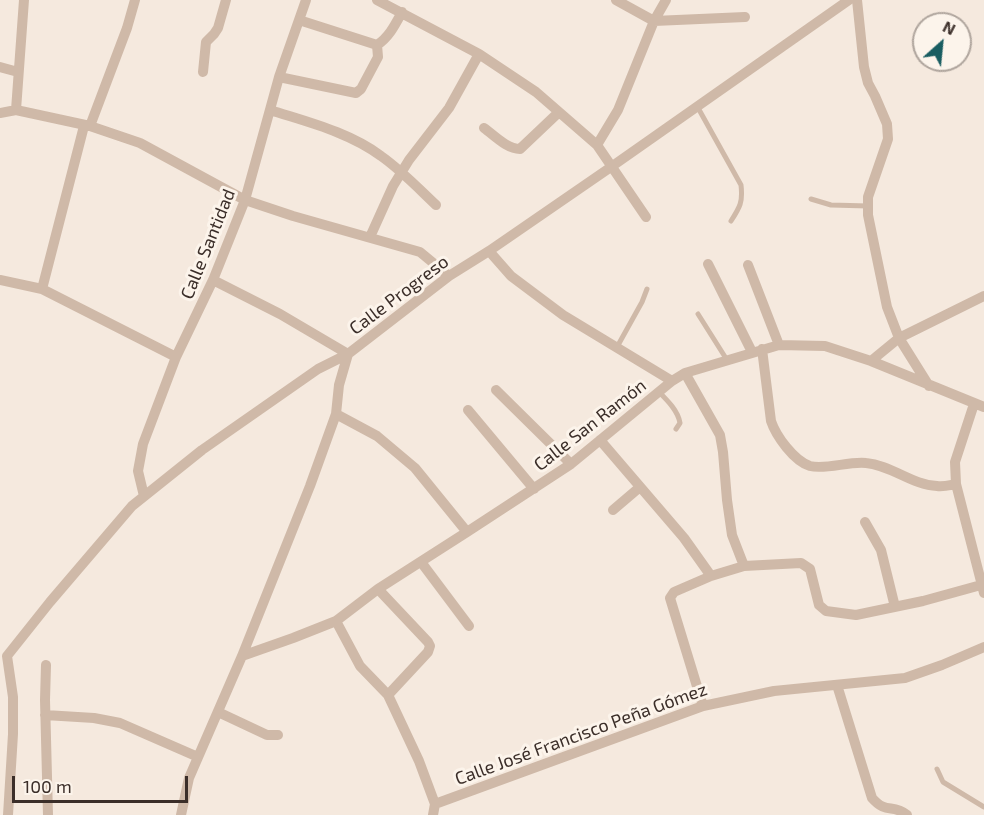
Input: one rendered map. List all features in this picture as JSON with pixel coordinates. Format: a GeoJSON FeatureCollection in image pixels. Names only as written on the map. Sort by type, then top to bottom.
{"type":"FeatureCollection","features":[{"type":"Feature","properties":{"kind":"street"},"geometry":{"type":"LineString","coordinates":[[16,110],[24,0]]}},
{"type":"Feature","properties":{"kind":"street"},"geometry":{"type":"LineString","coordinates":[[42,289],[87,126],[127,28],[135,0]]}},
{"type":"Feature","properties":{"kind":"street"},"geometry":{"type":"LineString","coordinates":[[202,72],[206,42],[218,28],[226,0]]}},
{"type":"Feature","properties":{"kind":"street","name":"Calle Santidad"},"geometry":{"type":"LineString","coordinates":[[144,496],[138,471],[143,444],[176,357],[213,280],[245,200],[279,77],[306,0]]}},
{"type":"Feature","properties":{"kind":"street"},"geometry":{"type":"LineString","coordinates":[[615,0],[654,21],[746,18]]}},
{"type":"Feature","properties":{"kind":"street"},"geometry":{"type":"LineString","coordinates":[[597,145],[618,110],[654,21],[666,0]]}},
{"type":"Feature","properties":{"kind":"street","name":"Calle Progreso"},"geometry":{"type":"LineString","coordinates":[[4,657],[132,506],[201,450],[308,375],[348,354],[449,276],[611,167],[849,0]]}},
{"type":"Feature","properties":{"kind":"street"},"geometry":{"type":"LineString","coordinates":[[857,0],[864,67],[868,83],[889,131],[868,197],[868,215],[887,307],[899,338],[929,386]]}},
{"type":"Feature","properties":{"kind":"street"},"geometry":{"type":"LineString","coordinates":[[381,1],[478,54],[537,92],[597,145],[646,217]]}},
{"type":"Feature","properties":{"kind":"street"},"geometry":{"type":"LineString","coordinates":[[299,20],[377,45],[385,40],[402,12]]}},
{"type":"Feature","properties":{"kind":"street"},"geometry":{"type":"LineString","coordinates":[[279,77],[356,93],[361,89],[378,57],[377,45]]}},
{"type":"Feature","properties":{"kind":"street"},"geometry":{"type":"LineString","coordinates":[[370,237],[393,186],[409,160],[449,108],[478,54]]}},
{"type":"Feature","properties":{"kind":"street"},"geometry":{"type":"LineString","coordinates":[[0,67],[18,72]]}},
{"type":"Feature","properties":{"kind":"street"},"geometry":{"type":"LineString","coordinates":[[0,113],[16,110],[87,126],[140,143],[245,200],[420,252],[449,276]]}},
{"type":"Feature","properties":{"kind":"street"},"geometry":{"type":"LineString","coordinates":[[270,110],[319,125],[380,155],[436,205]]}},
{"type":"Feature","properties":{"kind":"street"},"geometry":{"type":"LineString","coordinates":[[484,128],[506,144],[520,149],[559,112]]}},
{"type":"Feature","properties":{"kind":"street"},"geometry":{"type":"LineString","coordinates":[[489,251],[511,276],[563,315],[672,381]]}},
{"type":"Feature","properties":{"kind":"street"},"geometry":{"type":"LineString","coordinates":[[708,264],[757,351],[773,429],[787,448],[800,460],[810,466],[868,463],[935,486],[956,484]]}},
{"type":"Feature","properties":{"kind":"street"},"geometry":{"type":"LineString","coordinates":[[748,265],[779,345]]}},
{"type":"Feature","properties":{"kind":"street"},"geometry":{"type":"LineString","coordinates":[[0,280],[42,289],[176,357]]}},
{"type":"Feature","properties":{"kind":"street"},"geometry":{"type":"LineString","coordinates":[[181,815],[189,778],[243,656],[310,486],[336,414],[339,385],[348,354],[280,314],[213,280]]}},
{"type":"Feature","properties":{"kind":"street"},"geometry":{"type":"LineString","coordinates":[[871,361],[899,338],[984,296]]}},
{"type":"Feature","properties":{"kind":"street","name":"Calle San Ramón"},"geometry":{"type":"LineString","coordinates":[[243,656],[336,621],[378,589],[571,464],[672,381],[685,373],[779,345],[825,346],[871,361],[979,406]]}},
{"type":"Feature","properties":{"kind":"street"},"geometry":{"type":"LineString","coordinates":[[685,373],[720,435],[732,534],[744,566]]}},
{"type":"Feature","properties":{"kind":"street"},"geometry":{"type":"LineString","coordinates":[[496,390],[571,464]]}},
{"type":"Feature","properties":{"kind":"street"},"geometry":{"type":"LineString","coordinates":[[703,706],[670,598],[674,592],[711,576],[744,566],[801,563],[810,569],[819,605],[826,611],[856,615],[983,589],[956,484],[955,462],[979,406]]}},
{"type":"Feature","properties":{"kind":"street"},"geometry":{"type":"LineString","coordinates":[[468,410],[534,489]]}},
{"type":"Feature","properties":{"kind":"street"},"geometry":{"type":"LineString","coordinates":[[336,414],[377,436],[415,468],[467,532]]}},
{"type":"Feature","properties":{"kind":"street"},"geometry":{"type":"LineString","coordinates":[[600,440],[684,538],[711,576]]}},
{"type":"Feature","properties":{"kind":"street"},"geometry":{"type":"LineString","coordinates":[[613,510],[640,487]]}},
{"type":"Feature","properties":{"kind":"street"},"geometry":{"type":"LineString","coordinates":[[865,522],[881,550],[896,607]]}},
{"type":"Feature","properties":{"kind":"street"},"geometry":{"type":"LineString","coordinates":[[421,562],[469,626]]}},
{"type":"Feature","properties":{"kind":"street"},"geometry":{"type":"LineString","coordinates":[[378,589],[430,646],[428,652],[388,695]]}},
{"type":"Feature","properties":{"kind":"street"},"geometry":{"type":"LineString","coordinates":[[336,621],[360,666],[388,695],[419,761],[434,809]]}},
{"type":"Feature","properties":{"kind":"street","name":"Calle José Francisco Peña Gómez"},"geometry":{"type":"LineString","coordinates":[[434,809],[703,706],[774,691],[905,678],[984,647]]}},
{"type":"Feature","properties":{"kind":"street"},"geometry":{"type":"LineString","coordinates":[[4,657],[13,697],[8,815]]}},
{"type":"Feature","properties":{"kind":"street"},"geometry":{"type":"LineString","coordinates":[[46,665],[48,815]]}},
{"type":"Feature","properties":{"kind":"street"},"geometry":{"type":"LineString","coordinates":[[837,685],[872,798],[884,811],[897,810],[907,815]]}},
{"type":"Feature","properties":{"kind":"street"},"geometry":{"type":"LineString","coordinates":[[218,712],[267,735],[278,735]]}},
{"type":"Feature","properties":{"kind":"street"},"geometry":{"type":"LineString","coordinates":[[45,715],[94,718],[120,723],[198,757]]}},
{"type":"Feature","properties":{"kind":"lane"},"geometry":{"type":"LineString","coordinates":[[697,106],[741,185],[740,207],[731,221]]}},
{"type":"Feature","properties":{"kind":"lane"},"geometry":{"type":"LineString","coordinates":[[811,199],[831,205],[868,206]]}},
{"type":"Feature","properties":{"kind":"lane"},"geometry":{"type":"LineString","coordinates":[[617,347],[647,289]]}},
{"type":"Feature","properties":{"kind":"lane"},"geometry":{"type":"LineString","coordinates":[[698,314],[727,360]]}},
{"type":"Feature","properties":{"kind":"lane"},"geometry":{"type":"LineString","coordinates":[[659,392],[670,403],[680,419],[676,429]]}},
{"type":"Feature","properties":{"kind":"lane"},"geometry":{"type":"LineString","coordinates":[[937,769],[944,782],[984,807]]}}]}
